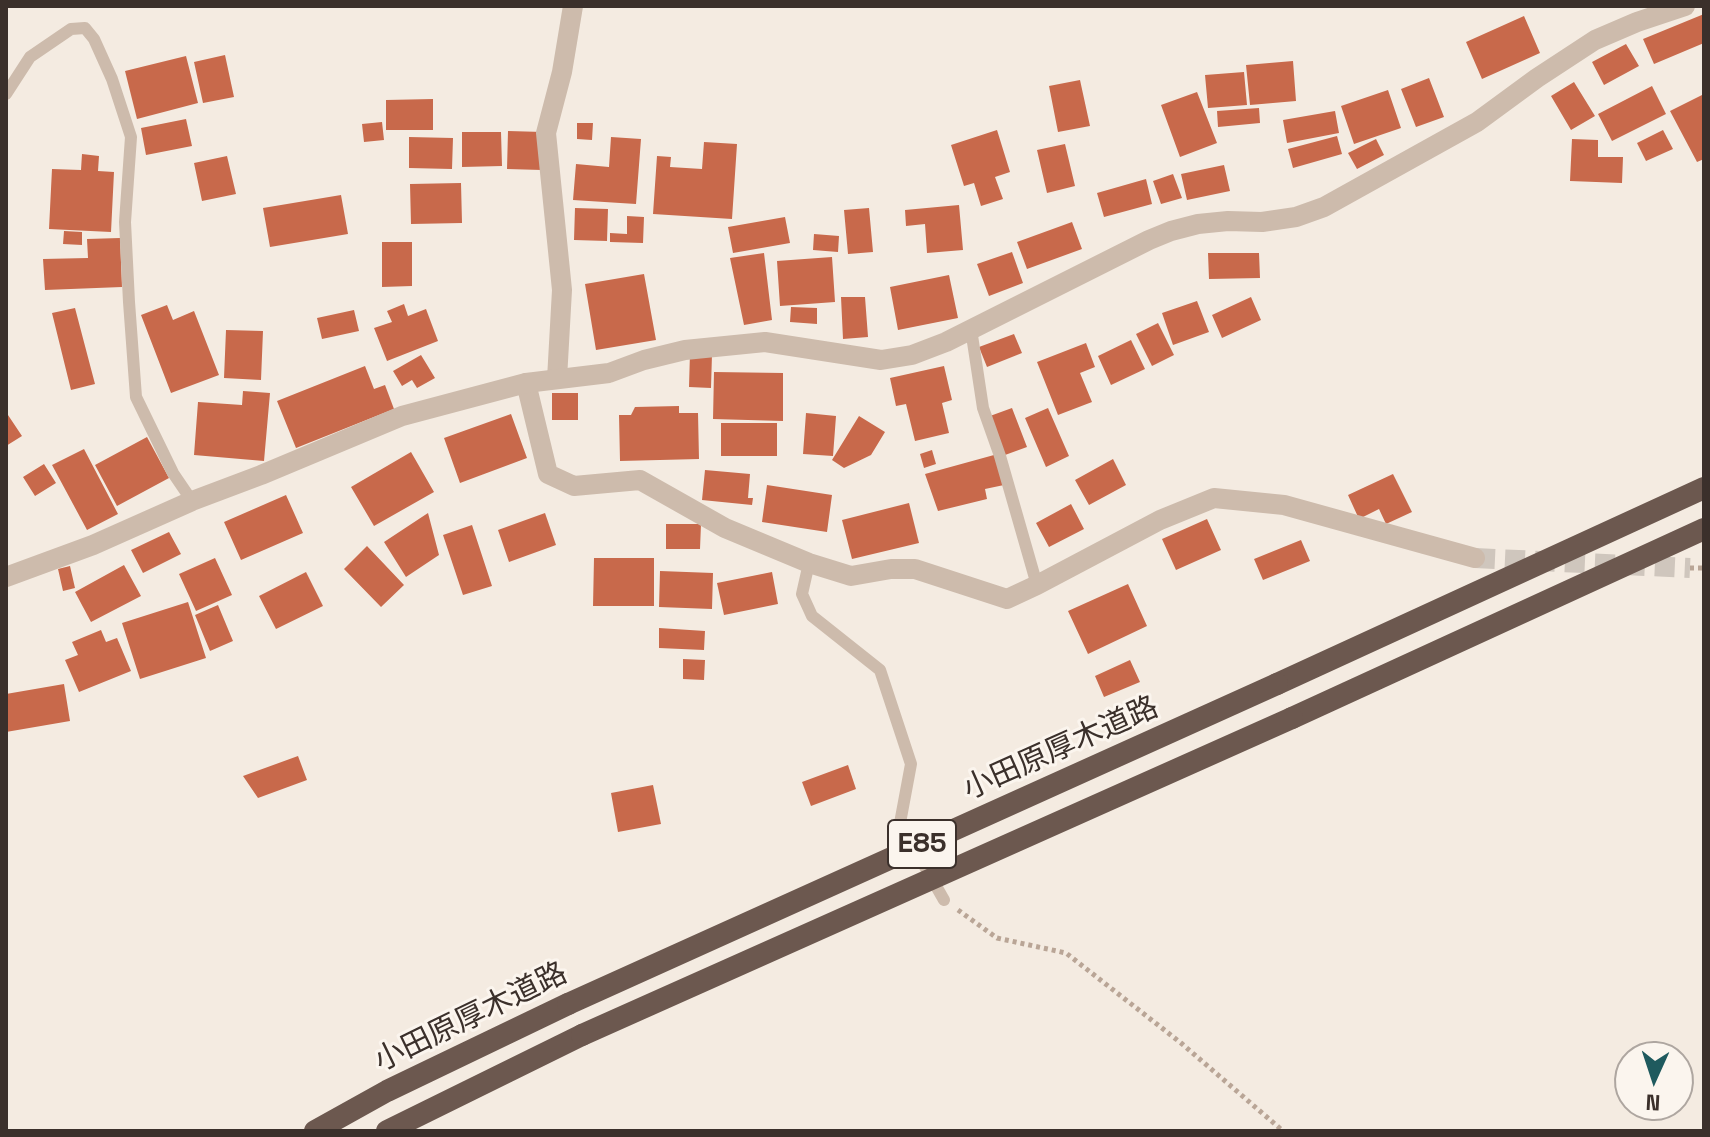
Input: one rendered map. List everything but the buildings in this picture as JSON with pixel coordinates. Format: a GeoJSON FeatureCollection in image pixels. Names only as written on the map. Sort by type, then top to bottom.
{"type":"FeatureCollection","features":[{"type":"Feature","properties":{"kind":"highway","name":"小田原厚木道路"},"geometry":{"type":"LineString","coordinates":[[315,1131],[387,1091],[568,1004],[1704,488]]}},
{"type":"Feature","properties":{"kind":"highway","name":"E85"},"geometry":{"type":"LineString","coordinates":[[387,1131],[582,1035],[1292,718],[1704,529]]}},
{"type":"Feature","properties":{"kind":"street"},"geometry":{"type":"LineString","coordinates":[[557,379],[562,290],[546,133],[562,72],[573,6]]}},
{"type":"Feature","properties":{"kind":"street"},"geometry":{"type":"LineString","coordinates":[[6,577],[93,545],[192,501],[402,416],[526,383],[609,373],[685,350],[765,342],[881,360],[912,355],[946,342],[1171,231],[1198,224],[1262,222],[1296,217],[1324,207],[1477,122],[1595,40],[1685,6]]}},
{"type":"Feature","properties":{"kind":"street"},"geometry":{"type":"LineString","coordinates":[[526,383],[548,474],[574,486],[640,480],[725,528],[809,563],[851,576],[891,569],[915,569],[1007,599],[1160,520],[1214,498],[1284,505],[1475,558]]}},
{"type":"Feature","properties":{"kind":"lane"},"geometry":{"type":"LineString","coordinates":[[6,94],[30,57],[71,29],[85,28],[94,39],[112,79],[131,137],[125,222],[136,397],[173,473],[192,501]]}},
{"type":"Feature","properties":{"kind":"lane"},"geometry":{"type":"LineString","coordinates":[[971,329],[983,408],[1037,585]]}},
{"type":"Feature","properties":{"kind":"lane"},"geometry":{"type":"LineString","coordinates":[[809,563],[802,594],[812,616],[880,670],[911,764],[900,823],[944,900]]}},
{"type":"Feature","properties":{"kind":"path"},"geometry":{"type":"LineString","coordinates":[[1690,568],[1704,568]]}},
{"type":"Feature","properties":{"kind":"path"},"geometry":{"type":"LineString","coordinates":[[944,900],[997,938],[1066,953],[1181,1043],[1283,1131]]}},
{"type":"Feature","properties":{"kind":"tunnel"},"geometry":{"type":"LineString","coordinates":[[1475,558],[1690,568]]}}]}
